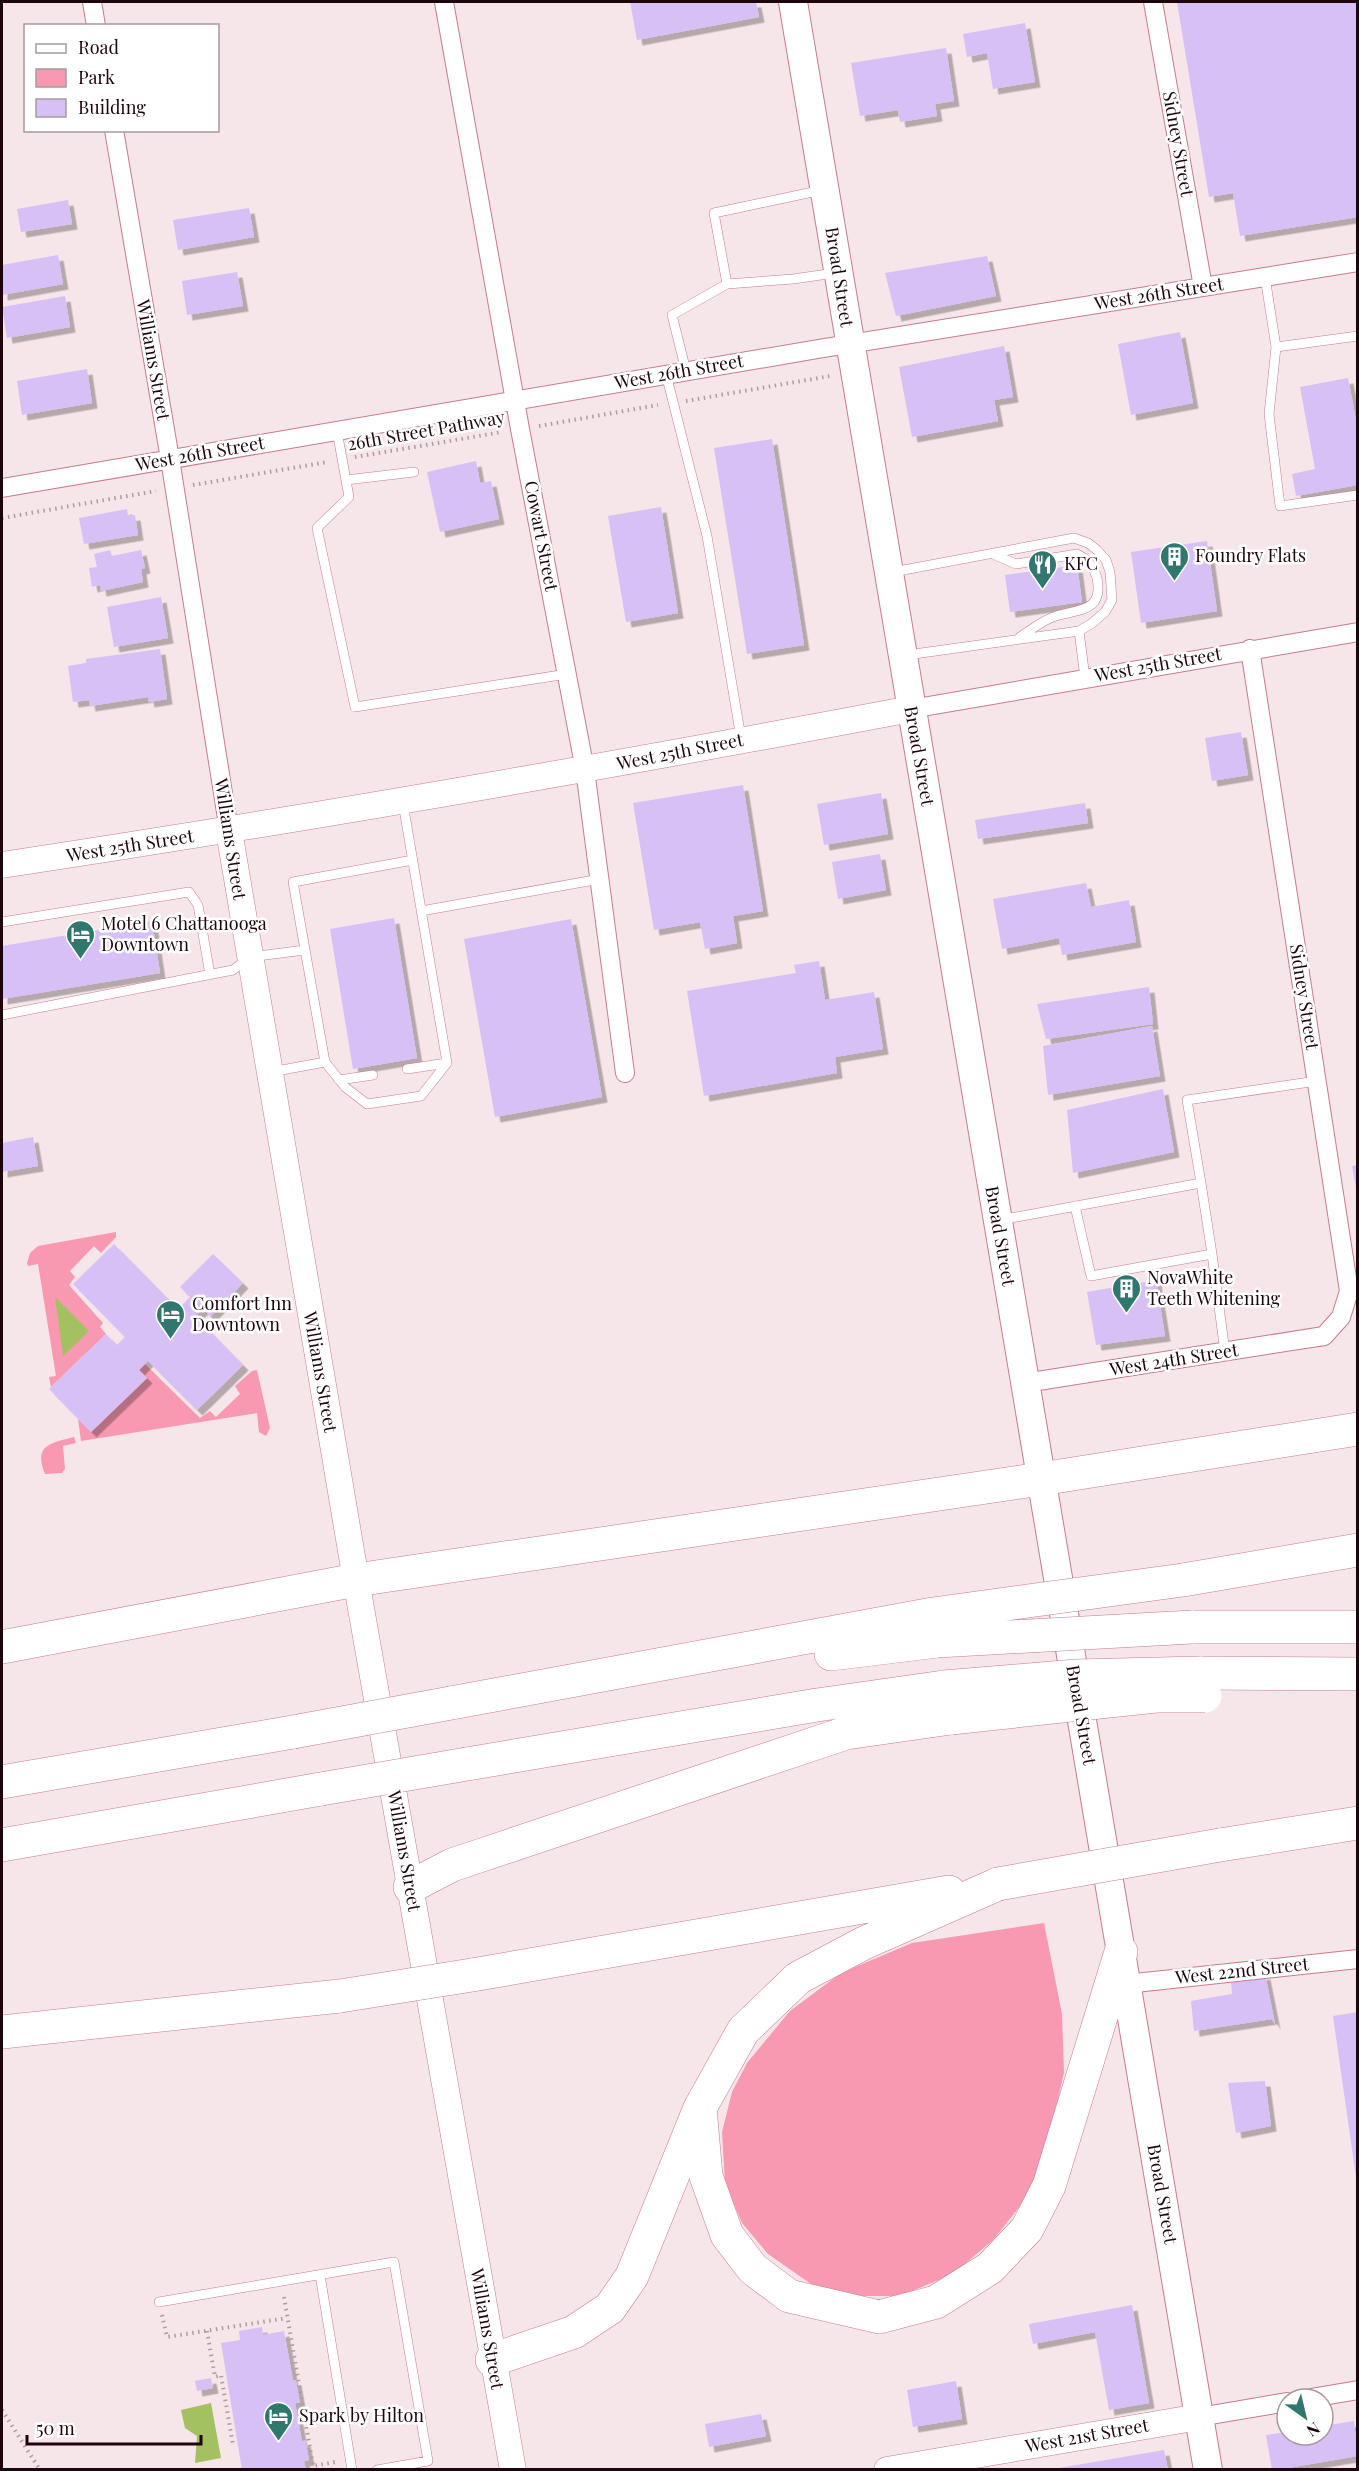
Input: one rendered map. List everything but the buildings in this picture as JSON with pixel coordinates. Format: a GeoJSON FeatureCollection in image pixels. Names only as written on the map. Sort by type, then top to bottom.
{"type":"FeatureCollection","features":[{"type":"Feature","properties":{"kind":"highway"},"geometry":{"type":"LineString","coordinates":[[2,1647],[356,1580],[1041,1479],[1358,1429]]}},
{"type":"Feature","properties":{"kind":"highway"},"geometry":{"type":"LineString","coordinates":[[2,1782],[451,1703],[935,1627],[1183,1580],[1358,1550]]}},
{"type":"Feature","properties":{"kind":"highway"},"geometry":{"type":"LineString","coordinates":[[935,1627],[1358,1627]]}},
{"type":"Feature","properties":{"kind":"highway"},"geometry":{"type":"LineString","coordinates":[[1203,1684],[1358,1674]]}},
{"type":"Feature","properties":{"kind":"highway"},"geometry":{"type":"LineString","coordinates":[[410,1887],[452,1865],[846,1733],[947,1703],[1076,1676],[1358,1696]]}},
{"type":"Feature","properties":{"kind":"highway"},"geometry":{"type":"LineString","coordinates":[[2,1845],[817,1705],[947,1703]]}},
{"type":"Feature","properties":{"kind":"highway"},"geometry":{"type":"LineString","coordinates":[[2,2032],[340,1996],[1358,1823]]}},
{"type":"Feature","properties":{"kind":"highway"},"geometry":{"type":"LineString","coordinates":[[492,2360],[574,2332],[610,2308],[632,2276],[700,2108],[742,2031],[798,1978],[864,1943],[998,1884]]}},
{"type":"Feature","properties":{"kind":"highway"},"geometry":{"type":"LineString","coordinates":[[700,2108],[706,2176],[727,2235],[753,2270],[789,2296],[879,2317],[936,2302],[990,2268],[1027,2229],[1049,2186],[1124,1968]]}},
{"type":"Feature","properties":{"kind":"main road","name":"Broad Street"},"geometry":{"type":"LineString","coordinates":[[793,2],[1208,2469]]}},
{"type":"Feature","properties":{"kind":"street"},"geometry":{"type":"LineString","coordinates":[[92,2],[96,24]]}},
{"type":"Feature","properties":{"kind":"street","name":"Cowart Street"},"geometry":{"type":"LineString","coordinates":[[444,2],[520,429],[585,770],[625,1073]]}},
{"type":"Feature","properties":{"kind":"street","name":"Sidney Street"},"geometry":{"type":"LineString","coordinates":[[1153,2],[1203,287]]}},
{"type":"Feature","properties":{"kind":"street","name":"Williams Street"},"geometry":{"type":"LineString","coordinates":[[114,132],[170,459],[269,1072],[492,2360],[513,2469]]}},
{"type":"Feature","properties":{"kind":"street","name":"West 26th Street"},"geometry":{"type":"LineString","coordinates":[[2,488],[850,343],[1358,262]]}},
{"type":"Feature","properties":{"kind":"street","name":"West 25th Street"},"geometry":{"type":"LineString","coordinates":[[2,865],[229,831],[585,770],[1084,678],[1358,632]]}},
{"type":"Feature","properties":{"kind":"street","name":"Sidney Street"},"geometry":{"type":"LineString","coordinates":[[1250,649],[1349,1291],[1341,1317],[1324,1336]]}},
{"type":"Feature","properties":{"kind":"street","name":"West 24th Street"},"geometry":{"type":"LineString","coordinates":[[1025,1383],[1324,1336]]}},
{"type":"Feature","properties":{"kind":"street","name":"West 22nd Street"},"geometry":{"type":"LineString","coordinates":[[1124,1968],[1358,1959]]}},
{"type":"Feature","properties":{"kind":"street"},"geometry":{"type":"LineString","coordinates":[[1335,2394],[1358,2390]]}},
{"type":"Feature","properties":{"kind":"street","name":"West 21st Street"},"geometry":{"type":"LineString","coordinates":[[887,2469],[1275,2404]]}},
{"type":"Feature","properties":{"kind":"lane"},"geometry":{"type":"LineString","coordinates":[[727,284],[714,213],[824,190]]}},
{"type":"Feature","properties":{"kind":"lane"},"geometry":{"type":"LineString","coordinates":[[686,371],[672,315],[727,284],[838,273]]}},
{"type":"Feature","properties":{"kind":"lane"},"geometry":{"type":"LineString","coordinates":[[1264,277],[1276,347],[1269,414],[1280,506],[1358,495]]}},
{"type":"Feature","properties":{"kind":"lane"},"geometry":{"type":"LineString","coordinates":[[1276,347],[1358,336]]}},
{"type":"Feature","properties":{"kind":"lane"},"geometry":{"type":"LineString","coordinates":[[666,374],[707,536],[741,741]]}},
{"type":"Feature","properties":{"kind":"lane"},"geometry":{"type":"LineString","coordinates":[[337,431],[349,497],[317,528],[355,707],[567,674]]}},
{"type":"Feature","properties":{"kind":"lane"},"geometry":{"type":"LineString","coordinates":[[346,480],[414,472]]}},
{"type":"Feature","properties":{"kind":"lane"},"geometry":{"type":"LineString","coordinates":[[888,573],[1074,538],[1088,543],[1097,550],[1106,560],[1110,572],[1112,600],[1105,612],[1079,631],[902,656]]}},
{"type":"Feature","properties":{"kind":"lane"},"geometry":{"type":"LineString","coordinates":[[993,554],[1016,564],[1077,554],[1090,562],[1098,581],[1097,593],[1092,605],[1081,612],[1055,616],[1015,640]]}},
{"type":"Feature","properties":{"kind":"lane"},"geometry":{"type":"LineString","coordinates":[[1079,631],[1084,678]]}},
{"type":"Feature","properties":{"kind":"lane"},"geometry":{"type":"LineString","coordinates":[[403,801],[413,860],[421,911],[447,1063],[421,1096],[367,1104],[339,1080],[325,1062],[293,882],[413,860]]}},
{"type":"Feature","properties":{"kind":"lane"},"geometry":{"type":"LineString","coordinates":[[421,911],[600,879]]}},
{"type":"Feature","properties":{"kind":"lane"},"geometry":{"type":"LineString","coordinates":[[2,922],[189,892],[198,905],[210,975]]}},
{"type":"Feature","properties":{"kind":"lane"},"geometry":{"type":"LineString","coordinates":[[2,1015],[233,970],[250,957],[305,950]]}},
{"type":"Feature","properties":{"kind":"lane"},"geometry":{"type":"LineString","coordinates":[[269,1072],[325,1062]]}},
{"type":"Feature","properties":{"kind":"lane"},"geometry":{"type":"LineString","coordinates":[[407,1069],[447,1063]]}},
{"type":"Feature","properties":{"kind":"lane"},"geometry":{"type":"LineString","coordinates":[[339,1080],[373,1075]]}},
{"type":"Feature","properties":{"kind":"lane"},"geometry":{"type":"LineString","coordinates":[[1225,1352],[1187,1100],[1317,1081]]}},
{"type":"Feature","properties":{"kind":"lane"},"geometry":{"type":"LineString","coordinates":[[997,1220],[1201,1183]]}},
{"type":"Feature","properties":{"kind":"lane"},"geometry":{"type":"LineString","coordinates":[[1075,1206],[1091,1276],[1212,1254]]}},
{"type":"Feature","properties":{"kind":"lane"},"geometry":{"type":"LineString","coordinates":[[159,2302],[394,2262],[428,2461],[377,2469]]}},
{"type":"Feature","properties":{"kind":"lane"},"geometry":{"type":"LineString","coordinates":[[320,2275],[352,2469]]}},
{"type":"Feature","properties":{"kind":"path","name":"26th Street Pathway"},"geometry":{"type":"LineString","coordinates":[[2,518],[854,372]]}},
{"type":"Feature","properties":{"kind":"path"},"geometry":{"type":"LineString","coordinates":[[282,2282],[313,2466],[350,2459]]}},
{"type":"Feature","properties":{"kind":"path"},"geometry":{"type":"LineString","coordinates":[[159,2302],[167,2337],[287,2318]]}},
{"type":"Feature","properties":{"kind":"path"},"geometry":{"type":"LineString","coordinates":[[207,2331],[215,2377],[221,2375],[233,2445]]}},
{"type":"Feature","properties":{"kind":"path"},"geometry":{"type":"LineString","coordinates":[[2,2409],[40,2469]]}},
{"type":"Feature","properties":{"kind":"green space"},"geometry":{"type":"Polygon","coordinates":[[[116,1232],[116,1237],[101,1253],[94,1246],[70,1271],[75,1277],[69,1285],[103,1323],[100,1327],[106,1334],[51,1387],[49,1377],[56,1376],[38,1264],[28,1266],[30,1253],[38,1246],[116,1232]]]}},
{"type":"Feature","properties":{"kind":"green space"},"geometry":{"type":"Polygon","coordinates":[[[145,1364],[200,1418],[210,1411],[216,1417],[240,1394],[235,1386],[252,1371],[257,1370],[270,1428],[266,1436],[259,1432],[257,1413],[81,1441],[78,1419],[91,1432],[147,1378],[139,1370],[145,1364]]]}},
{"type":"Feature","properties":{"kind":"green space"},"geometry":{"type":"Polygon","coordinates":[[[74,1437],[76,1443],[63,1446],[65,1469],[62,1473],[45,1474],[41,1457],[46,1447],[74,1437]]]}},
{"type":"Feature","properties":{"kind":"green space"},"geometry":{"type":"Polygon","coordinates":[[[1044,1923],[1062,2014],[1064,2072],[1050,2135],[1032,2191],[993,2240],[953,2274],[900,2296],[855,2296],[814,2286],[768,2254],[742,2223],[725,2183],[722,2132],[732,2092],[747,2063],[790,2011],[841,1973],[912,1943],[1044,1923]]]}},
{"type":"Feature","properties":{"kind":"shaded area"},"geometry":{"type":"Polygon","coordinates":[[[55,1297],[89,1331],[63,1356],[55,1297]]]}},
{"type":"Feature","properties":{"kind":"shaded area"},"geometry":{"type":"Polygon","coordinates":[[[211,2403],[221,2458],[195,2463],[197,2436],[185,2428],[181,2410],[211,2403]]]}},
{"type":"Feature","properties":{"kind":"place","name":"Foundry Flats"},"geometry":{"type":"Point","coordinates":[1174,582]}},
{"type":"Feature","properties":{"kind":"place","name":"KFC"},"geometry":{"type":"Point","coordinates":[1043,590]}},
{"type":"Feature","properties":{"kind":"place","name":"Motel 6 Chattanooga Downtown"},"geometry":{"type":"Point","coordinates":[80,960]}},
{"type":"Feature","properties":{"kind":"place","name":"NovaWhite Teeth Whitening"},"geometry":{"type":"Point","coordinates":[1126,1314]}},
{"type":"Feature","properties":{"kind":"place","name":"Comfort Inn Downtown"},"geometry":{"type":"Point","coordinates":[171,1340]}},
{"type":"Feature","properties":{"kind":"place","name":"Spark by Hilton"},"geometry":{"type":"Point","coordinates":[278,2442]}}]}
